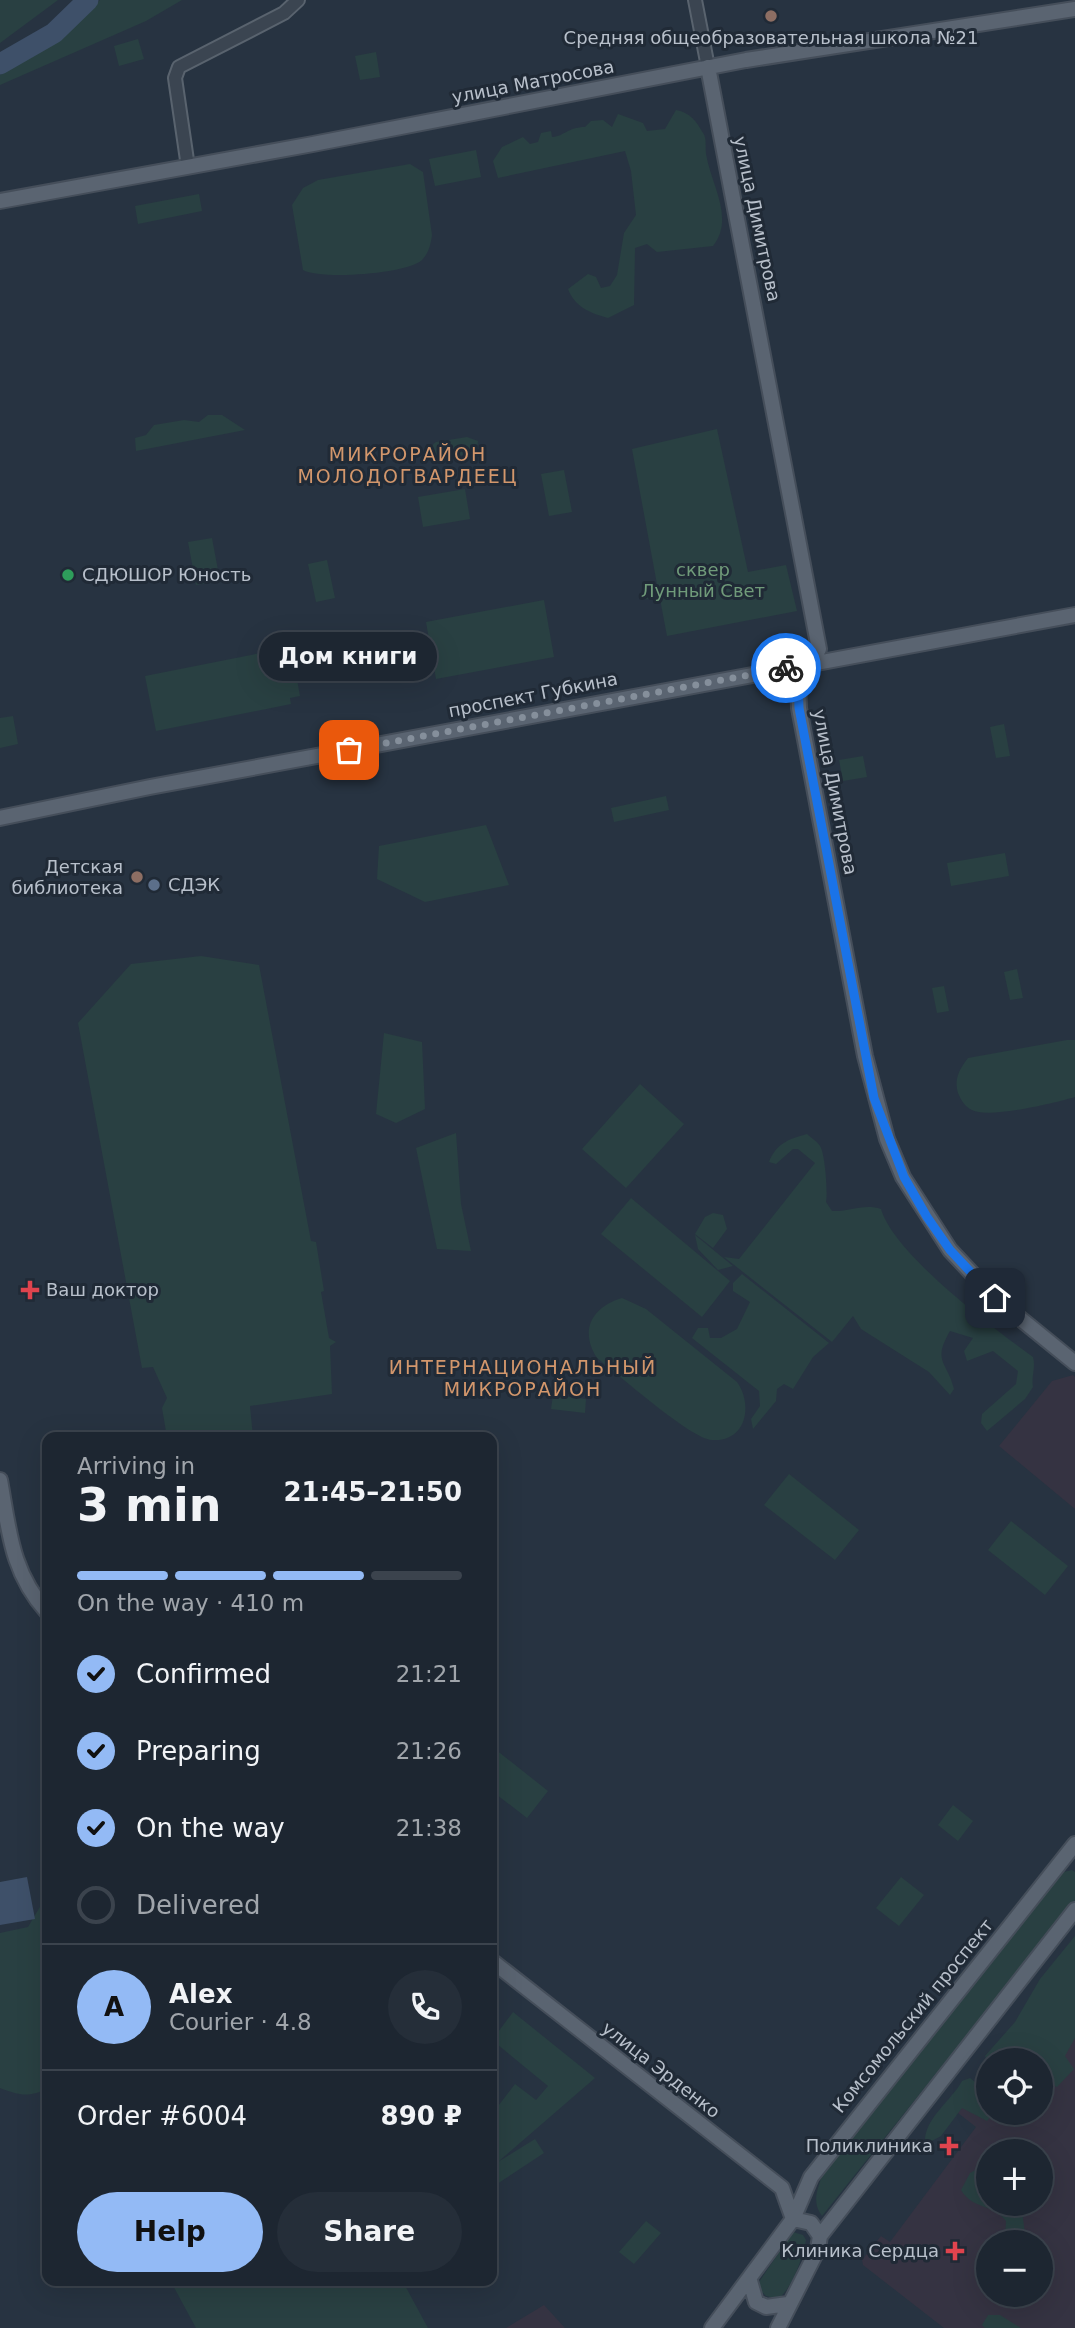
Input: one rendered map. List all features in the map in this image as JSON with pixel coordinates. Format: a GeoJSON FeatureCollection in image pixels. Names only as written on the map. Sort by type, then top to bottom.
{"type":"FeatureCollection","features":[{"type":"Feature","properties":{"kind":"main road","name":"улица Матросова"},"geometry":{"type":"LineString","coordinates":[[0,201],[708,67],[1075,9]]}},
{"type":"Feature","properties":{"kind":"main road","name":"улица Димитрова"},"geometry":{"type":"LineString","coordinates":[[708,67],[819,649],[798,683],[801,721],[867,1066],[887,1139],[904,1177],[950,1250],[995,1298],[1075,1363]]}},
{"type":"Feature","properties":{"kind":"main road","name":"проспект Губкина"},"geometry":{"type":"LineString","coordinates":[[0,818],[150,787],[1075,615]]}},
{"type":"Feature","properties":{"kind":"main road"},"geometry":{"type":"LineString","coordinates":[[0,1479],[14,1557],[33,1596],[42,1606]]}},
{"type":"Feature","properties":{"kind":"main road","name":"Комсомольский проспект"},"geometry":{"type":"LineString","coordinates":[[712,2328],[750,2281],[793,2219],[811,2177],[1072,1854]]}},
{"type":"Feature","properties":{"kind":"main road"},"geometry":{"type":"LineString","coordinates":[[778,2328],[813,2259],[820,2236],[1075,1910]]}},
{"type":"Feature","properties":{"kind":"main road","name":"улица Эрденко"},"geometry":{"type":"LineString","coordinates":[[497,1965],[782,2188],[793,2219]]}},
{"type":"Feature","properties":{"kind":"main road"},"geometry":{"type":"LineString","coordinates":[[793,2219],[811,2223],[820,2236]]}},
{"type":"Feature","properties":{"kind":"main road"},"geometry":{"type":"LineString","coordinates":[[750,2281],[772,2328]]}},
{"type":"Feature","properties":{"kind":"main road"},"geometry":{"type":"LineString","coordinates":[[724,2312],[761,2305],[788,2304]]}},
{"type":"Feature","properties":{"kind":"street"},"geometry":{"type":"LineString","coordinates":[[188,167],[179,123],[175,78],[179,67],[284,13],[298,0]]}},
{"type":"Feature","properties":{"kind":"street","name":"улица Димитрова"},"geometry":{"type":"LineString","coordinates":[[695,0],[708,67]]}},
{"type":"Feature","properties":{"kind":"shaded area"},"geometry":{"type":"Polygon","coordinates":[[[1073,1375],[1075,1509],[999,1446],[1052,1381],[1073,1375]]]}},
{"type":"Feature","properties":{"kind":"shaded area"},"geometry":{"type":"Polygon","coordinates":[[[1075,1958],[1075,2328],[944,2328],[863,2265],[862,2260],[881,2236],[890,2242],[976,2127],[958,2113],[976,2083],[976,2125],[1053,2125],[1053,2048],[1000,2048],[1075,1958]]]}},
{"type":"Feature","properties":{"kind":"shaded area"},"geometry":{"type":"Polygon","coordinates":[[[544,2305],[565,2328],[506,2328],[544,2305]]]}},
{"type":"Feature","properties":{"kind":"green space"},"geometry":{"type":"Polygon","coordinates":[[[0,0],[58,0],[0,43],[0,0]]]}},
{"type":"Feature","properties":{"kind":"green space"},"geometry":{"type":"Polygon","coordinates":[[[100,0],[182,0],[146,21],[0,85],[0,75],[74,26],[100,0]]]}},
{"type":"Feature","properties":{"kind":"green space"},"geometry":{"type":"Polygon","coordinates":[[[138,39],[144,59],[119,66],[114,46],[138,39]]]}},
{"type":"Feature","properties":{"kind":"green space"},"geometry":{"type":"Polygon","coordinates":[[[376,52],[380,77],[360,80],[355,56],[376,52]]]}},
{"type":"Feature","properties":{"kind":"green space"},"geometry":{"type":"Polygon","coordinates":[[[676,110],[692,118],[704,135],[706,154],[722,213],[719,235],[713,246],[657,252],[647,244],[635,248],[634,305],[608,318],[595,314],[579,305],[568,289],[588,274],[596,277],[601,288],[610,286],[617,275],[624,233],[636,215],[631,171],[625,151],[498,178],[493,161],[502,147],[523,137],[530,144],[538,142],[541,133],[551,131],[552,137],[556,137],[585,127],[591,121],[603,120],[612,127],[618,114],[643,123],[647,131],[665,129],[676,110]]]}},
{"type":"Feature","properties":{"kind":"green space"},"geometry":{"type":"Polygon","coordinates":[[[476,150],[481,177],[435,186],[429,159],[476,150]]]}},
{"type":"Feature","properties":{"kind":"green space"},"geometry":{"type":"Polygon","coordinates":[[[410,164],[423,172],[432,235],[428,251],[422,260],[400,269],[364,274],[327,275],[303,270],[292,205],[303,188],[318,180],[410,164]]]}},
{"type":"Feature","properties":{"kind":"green space"},"geometry":{"type":"Polygon","coordinates":[[[199,194],[202,211],[138,224],[135,206],[199,194]]]}},
{"type":"Feature","properties":{"kind":"green space"},"geometry":{"type":"Polygon","coordinates":[[[208,415],[222,415],[245,430],[136,451],[135,438],[146,435],[154,425],[184,420],[199,422],[208,415]]]}},
{"type":"Feature","properties":{"kind":"green space","name":"сквер Лунный Свет"},"geometry":{"type":"Polygon","coordinates":[[[717,429],[748,572],[786,565],[797,611],[667,636],[660,599],[640,599],[659,595],[632,449],[717,429]]]}},
{"type":"Feature","properties":{"kind":"green space"},"geometry":{"type":"Polygon","coordinates":[[[467,437],[478,441],[477,452],[441,460],[430,455],[431,446],[436,442],[467,437]]]}},
{"type":"Feature","properties":{"kind":"green space"},"geometry":{"type":"Polygon","coordinates":[[[564,470],[572,512],[549,516],[541,474],[564,470]]]}},
{"type":"Feature","properties":{"kind":"green space"},"geometry":{"type":"Polygon","coordinates":[[[465,489],[470,519],[423,527],[418,497],[465,489]]]}},
{"type":"Feature","properties":{"kind":"green space"},"geometry":{"type":"Polygon","coordinates":[[[212,538],[220,581],[196,585],[188,542],[212,538]]]}},
{"type":"Feature","properties":{"kind":"green space"},"geometry":{"type":"Polygon","coordinates":[[[327,560],[335,598],[316,602],[308,564],[327,560]]]}},
{"type":"Feature","properties":{"kind":"green space"},"geometry":{"type":"Polygon","coordinates":[[[544,600],[554,657],[436,679],[426,622],[544,600]]]}},
{"type":"Feature","properties":{"kind":"green space"},"geometry":{"type":"Polygon","coordinates":[[[291,647],[300,696],[290,698],[291,704],[156,731],[145,676],[291,647]]]}},
{"type":"Feature","properties":{"kind":"green space"},"geometry":{"type":"Polygon","coordinates":[[[13,716],[18,744],[0,748],[0,718],[13,716]]]}},
{"type":"Feature","properties":{"kind":"green space"},"geometry":{"type":"Polygon","coordinates":[[[1004,724],[1010,756],[996,758],[990,727],[1004,724]]]}},
{"type":"Feature","properties":{"kind":"green space"},"geometry":{"type":"Polygon","coordinates":[[[863,756],[867,777],[843,781],[839,760],[863,756]]]}},
{"type":"Feature","properties":{"kind":"green space"},"geometry":{"type":"Polygon","coordinates":[[[666,796],[669,810],[614,822],[611,808],[666,796]]]}},
{"type":"Feature","properties":{"kind":"green space"},"geometry":{"type":"Polygon","coordinates":[[[486,825],[509,885],[425,902],[377,879],[379,846],[486,825]]]}},
{"type":"Feature","properties":{"kind":"green space"},"geometry":{"type":"Polygon","coordinates":[[[1005,853],[1009,876],[951,886],[947,863],[1005,853]]]}},
{"type":"Feature","properties":{"kind":"green space"},"geometry":{"type":"Polygon","coordinates":[[[201,956],[259,965],[311,1241],[316,1242],[329,1338],[336,1342],[330,1346],[332,1394],[250,1406],[253,1432],[166,1432],[162,1408],[167,1398],[153,1367],[142,1368],[78,1023],[131,964],[201,956]]]}},
{"type":"Feature","properties":{"kind":"green space"},"geometry":{"type":"Polygon","coordinates":[[[1017,969],[1023,998],[1010,1000],[1004,972],[1017,969]]]}},
{"type":"Feature","properties":{"kind":"green space"},"geometry":{"type":"Polygon","coordinates":[[[944,986],[949,1011],[937,1013],[932,988],[944,986]]]}},
{"type":"Feature","properties":{"kind":"green space"},"geometry":{"type":"Polygon","coordinates":[[[384,1033],[422,1042],[425,1109],[396,1123],[376,1114],[384,1033]]]}},
{"type":"Feature","properties":{"kind":"green space"},"geometry":{"type":"Polygon","coordinates":[[[1075,1040],[1075,1097],[992,1113],[972,1110],[960,1098],[957,1079],[968,1058],[1075,1040]]]}},
{"type":"Feature","properties":{"kind":"green space"},"geometry":{"type":"Polygon","coordinates":[[[640,1084],[684,1124],[626,1188],[582,1149],[640,1084]]]}},
{"type":"Feature","properties":{"kind":"green space"},"geometry":{"type":"Polygon","coordinates":[[[456,1133],[461,1204],[471,1251],[437,1249],[416,1148],[456,1133]]]}},
{"type":"Feature","properties":{"kind":"green space"},"geometry":{"type":"Polygon","coordinates":[[[807,1134],[822,1150],[826,1173],[826,1202],[832,1211],[868,1207],[881,1209],[890,1227],[924,1268],[994,1328],[1033,1357],[1033,1387],[1025,1399],[987,1431],[981,1423],[982,1414],[1016,1384],[1018,1371],[993,1351],[967,1361],[964,1351],[973,1338],[950,1331],[942,1349],[942,1356],[954,1389],[950,1395],[929,1372],[861,1329],[853,1316],[832,1342],[724,1257],[739,1259],[815,1163],[798,1149],[793,1149],[776,1164],[769,1162],[775,1151],[784,1143],[807,1134]]]}},
{"type":"Feature","properties":{"kind":"green space"},"geometry":{"type":"Polygon","coordinates":[[[631,1198],[730,1281],[702,1317],[601,1234],[631,1198]]]}},
{"type":"Feature","properties":{"kind":"green space"},"geometry":{"type":"Polygon","coordinates":[[[713,1213],[723,1215],[727,1229],[713,1248],[695,1234],[705,1217],[713,1213]]]}},
{"type":"Feature","properties":{"kind":"green space"},"geometry":{"type":"Polygon","coordinates":[[[695,1235],[733,1266],[718,1270],[698,1249],[695,1235]]]}},
{"type":"Feature","properties":{"kind":"green space"},"geometry":{"type":"Polygon","coordinates":[[[742,1274],[829,1343],[813,1357],[793,1389],[784,1384],[777,1389],[776,1401],[753,1429],[751,1419],[760,1406],[759,1391],[692,1338],[698,1328],[708,1328],[710,1338],[721,1338],[737,1329],[750,1302],[733,1291],[733,1283],[742,1274]]]}},
{"type":"Feature","properties":{"kind":"green space"},"geometry":{"type":"Polygon","coordinates":[[[622,1298],[646,1309],[737,1382],[745,1401],[745,1411],[740,1428],[733,1435],[712,1440],[702,1437],[672,1418],[597,1358],[589,1338],[592,1321],[603,1307],[622,1298]]]}},
{"type":"Feature","properties":{"kind":"green space"},"geometry":{"type":"Polygon","coordinates":[[[553,1395],[586,1399],[585,1413],[551,1409],[553,1395]]]}},
{"type":"Feature","properties":{"kind":"green space"},"geometry":{"type":"Polygon","coordinates":[[[789,1474],[859,1530],[835,1560],[764,1505],[789,1474]]]}},
{"type":"Feature","properties":{"kind":"green space"},"geometry":{"type":"Polygon","coordinates":[[[1011,1521],[1068,1566],[1045,1595],[988,1550],[1011,1521]]]}},
{"type":"Feature","properties":{"kind":"green space"},"geometry":{"type":"Polygon","coordinates":[[[497,1751],[548,1791],[527,1818],[497,1795],[497,1751]]]}},
{"type":"Feature","properties":{"kind":"green space"},"geometry":{"type":"Polygon","coordinates":[[[953,1805],[973,1821],[958,1841],[938,1825],[953,1805]]]}},
{"type":"Feature","properties":{"kind":"green space"},"geometry":{"type":"Polygon","coordinates":[[[1072,1870],[1075,1872],[1075,1900],[822,2216],[816,2200],[823,2173],[1060,1873],[1072,1870]]]}},
{"type":"Feature","properties":{"kind":"green space"},"geometry":{"type":"Polygon","coordinates":[[[901,1877],[924,1895],[899,1926],[876,1908],[901,1877]]]}},
{"type":"Feature","properties":{"kind":"green space"},"geometry":{"type":"Polygon","coordinates":[[[42,1903],[42,2091],[34,2094],[0,2088],[0,1933],[28,1927],[42,1903]]]}},
{"type":"Feature","properties":{"kind":"green space"},"geometry":{"type":"Polygon","coordinates":[[[1075,1936],[1075,2038],[1065,2056],[1074,2069],[1057,2087],[1053,2085],[1053,2048],[992,2048],[1015,2022],[1040,1979],[1075,1936]]]}},
{"type":"Feature","properties":{"kind":"green space"},"geometry":{"type":"Polygon","coordinates":[[[513,2012],[595,2078],[498,2162],[535,2139],[544,2153],[497,2184],[497,2107],[515,2084],[536,2100],[548,2086],[497,2044],[497,2033],[513,2012]]]}},
{"type":"Feature","properties":{"kind":"green space"},"geometry":{"type":"Polygon","coordinates":[[[970,2078],[976,2083],[976,2115],[962,2108],[941,2136],[928,2143],[925,2141],[929,2125],[962,2081],[970,2078]]]}},
{"type":"Feature","properties":{"kind":"green space"},"geometry":{"type":"Polygon","coordinates":[[[976,2170],[976,2203],[961,2190],[970,2173],[976,2170]]]}},
{"type":"Feature","properties":{"kind":"green space"},"geometry":{"type":"Polygon","coordinates":[[[1002,2216],[1023,2216],[1024,2230],[1005,2230],[1006,2221],[1002,2216]]]}},
{"type":"Feature","properties":{"kind":"green space"},"geometry":{"type":"Polygon","coordinates":[[[646,2221],[661,2233],[634,2264],[619,2252],[646,2221]]]}},
{"type":"Feature","properties":{"kind":"green space"},"geometry":{"type":"Polygon","coordinates":[[[793,2232],[803,2235],[806,2240],[796,2272],[778,2299],[766,2296],[759,2289],[759,2282],[793,2232]]]}},
{"type":"Feature","properties":{"kind":"green space"},"geometry":{"type":"Polygon","coordinates":[[[173,2286],[405,2286],[428,2328],[196,2328],[173,2286]]]}},
{"type":"Feature","properties":{"kind":"green space"},"geometry":{"type":"Polygon","coordinates":[[[988,2315],[1000,2315],[1021,2328],[985,2328],[982,2325],[988,2315]]]}},
{"type":"Feature","properties":{"kind":"water"},"geometry":{"type":"Polygon","coordinates":[[[27,1877],[35,1919],[0,1925],[0,1882],[27,1877]]]}},
{"type":"Feature","properties":{"kind":"waterway"},"geometry":{"type":"LineString","coordinates":[[0,64],[54,33],[88,0]]}},
{"type":"Feature","properties":{"kind":"way so far"},"geometry":{"type":"LineString","coordinates":[[349,750],[786,668]]}},
{"type":"Feature","properties":{"kind":"place","name":"Средняя общеобразовательная школа №21"},"geometry":{"type":"Point","coordinates":[771,16]}},
{"type":"Feature","properties":{"kind":"place","name":"СДЮШОР Юность"},"geometry":{"type":"Point","coordinates":[68,575]}},
{"type":"Feature","properties":{"kind":"place","name":"Дом книги"},"geometry":{"type":"Point","coordinates":[349,750]}},
{"type":"Feature","properties":{"kind":"place","name":"Детская библиотека"},"geometry":{"type":"Point","coordinates":[137,877]}},
{"type":"Feature","properties":{"kind":"place","name":"СДЭК"},"geometry":{"type":"Point","coordinates":[154,885]}},
{"type":"Feature","properties":{"kind":"place","name":"Ваш доктор"},"geometry":{"type":"Point","coordinates":[30,1290]}},
{"type":"Feature","properties":{"kind":"place","name":"Поликлиника"},"geometry":{"type":"Point","coordinates":[949,2146]}},
{"type":"Feature","properties":{"kind":"place","name":"Клиника Сердца"},"geometry":{"type":"Point","coordinates":[955,2251]}},
{"type":"Feature","properties":{"kind":"district","name":"МИКРОРАЙОН МОЛОДОГВАРДЕЕЦ"},"geometry":{"type":"Point","coordinates":[408,465]}},
{"type":"Feature","properties":{"kind":"district","name":"ИНТЕРНАЦИОНАЛЬНЫЙ МИКРОРАЙОН"},"geometry":{"type":"Point","coordinates":[523,1378]}},
{"type":"Feature","properties":{"kind":"route"},"geometry":{"type":"LineString","coordinates":[[786,668],[808,665],[798,683],[799,708],[861,1035],[874,1098],[887,1139],[904,1177],[927,1217],[950,1250],[995,1298]]}}]}
